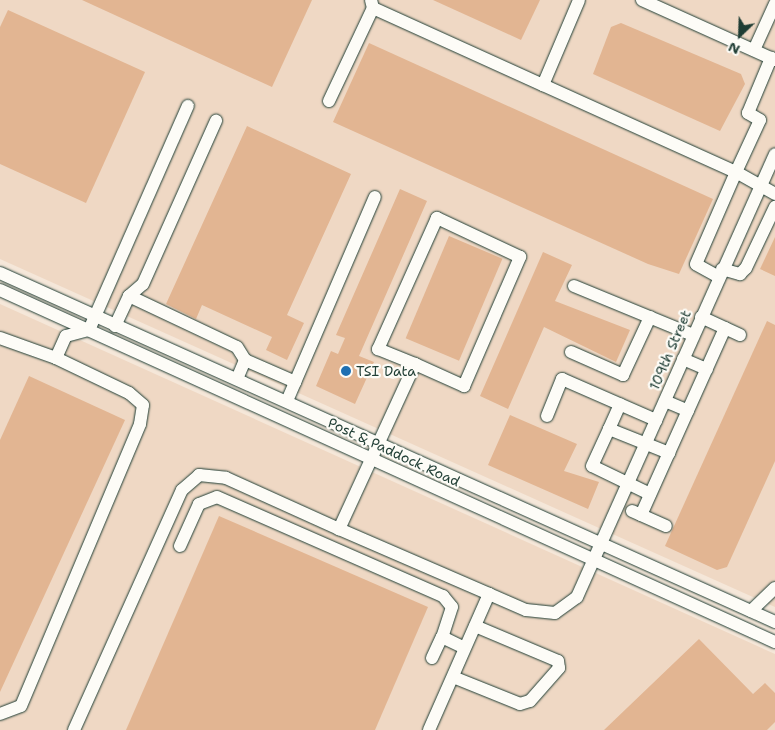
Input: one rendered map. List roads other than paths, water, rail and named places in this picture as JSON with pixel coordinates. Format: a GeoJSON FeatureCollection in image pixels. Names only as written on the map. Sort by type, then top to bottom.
{"type":"FeatureCollection","features":[{"type":"Feature","properties":{"kind":"street"},"geometry":{"type":"LineString","coordinates":[[543,85],[579,0]]}},
{"type":"Feature","properties":{"kind":"street"},"geometry":{"type":"LineString","coordinates":[[642,0],[773,59],[748,113],[760,120],[696,264],[721,273],[740,274],[746,268],[775,207]]}},
{"type":"Feature","properties":{"kind":"street"},"geometry":{"type":"LineString","coordinates":[[329,101],[372,4],[543,85],[762,183],[775,194]]}},
{"type":"Feature","properties":{"kind":"street"},"geometry":{"type":"LineString","coordinates":[[754,50],[772,16],[775,4]]}},
{"type":"Feature","properties":{"kind":"street"},"geometry":{"type":"LineString","coordinates":[[56,358],[66,336],[89,330],[188,106]]}},
{"type":"Feature","properties":{"kind":"street"},"geometry":{"type":"LineString","coordinates":[[115,326],[129,296],[143,284],[216,121]]}},
{"type":"Feature","properties":{"kind":"street","name":"109th Street"},"geometry":{"type":"LineString","coordinates":[[74,730],[169,516],[182,490],[199,475],[226,478],[526,610],[555,613],[577,596],[596,560],[693,335],[775,154]]}},
{"type":"Feature","properties":{"kind":"street"},"geometry":{"type":"LineString","coordinates":[[287,401],[375,197]]}},
{"type":"Feature","properties":{"kind":"street"},"geometry":{"type":"LineString","coordinates":[[437,218],[520,257],[464,386],[415,364],[378,349],[437,218]]}},
{"type":"Feature","properties":{"kind":"street","name":"Post & Paddock Road"},"geometry":{"type":"LineString","coordinates":[[0,273],[775,622]]}},
{"type":"Feature","properties":{"kind":"street"},"geometry":{"type":"LineString","coordinates":[[574,286],[693,335]]}},
{"type":"Feature","properties":{"kind":"street","name":"Post & Paddock Road"},"geometry":{"type":"LineString","coordinates":[[1,294],[89,330],[775,642]]}},
{"type":"Feature","properties":{"kind":"street"},"geometry":{"type":"LineString","coordinates":[[129,296],[237,347],[245,360],[295,382]]}},
{"type":"Feature","properties":{"kind":"street"},"geometry":{"type":"LineString","coordinates":[[572,352],[623,375],[650,317]]}},
{"type":"Feature","properties":{"kind":"street"},"geometry":{"type":"LineString","coordinates":[[701,317],[740,335]]}},
{"type":"Feature","properties":{"kind":"street"},"geometry":{"type":"LineString","coordinates":[[666,526],[637,513],[650,494],[725,328]]}},
{"type":"Feature","properties":{"kind":"street"},"geometry":{"type":"LineString","coordinates":[[0,338],[56,358],[130,393],[143,405],[140,424],[21,706],[0,714]]}},
{"type":"Feature","properties":{"kind":"street"},"geometry":{"type":"LineString","coordinates":[[683,359],[707,369]]}},
{"type":"Feature","properties":{"kind":"street"},"geometry":{"type":"LineString","coordinates":[[237,380],[245,360]]}},
{"type":"Feature","properties":{"kind":"street"},"geometry":{"type":"LineString","coordinates":[[339,528],[415,364]]}},
{"type":"Feature","properties":{"kind":"street"},"geometry":{"type":"LineString","coordinates":[[547,416],[562,379],[656,420]]}},
{"type":"Feature","properties":{"kind":"street"},"geometry":{"type":"LineString","coordinates":[[665,401],[688,411]]}},
{"type":"Feature","properties":{"kind":"street"},"geometry":{"type":"LineString","coordinates":[[620,404],[592,466],[630,482],[650,494]]}},
{"type":"Feature","properties":{"kind":"street"},"geometry":{"type":"LineString","coordinates":[[609,429],[669,453]]}},
{"type":"Feature","properties":{"kind":"street"},"geometry":{"type":"LineString","coordinates":[[180,546],[199,504],[217,497],[443,596],[452,607],[442,637],[432,658]]}},
{"type":"Feature","properties":{"kind":"street"},"geometry":{"type":"LineString","coordinates":[[169,516],[189,525]]}},
{"type":"Feature","properties":{"kind":"street"},"geometry":{"type":"LineString","coordinates":[[751,611],[775,588]]}},
{"type":"Feature","properties":{"kind":"street"},"geometry":{"type":"LineString","coordinates":[[429,730],[489,594]]}},
{"type":"Feature","properties":{"kind":"street"},"geometry":{"type":"LineString","coordinates":[[452,677],[520,704],[530,701],[559,668],[558,661],[475,626]]}},
{"type":"Feature","properties":{"kind":"street"},"geometry":{"type":"LineString","coordinates":[[442,637],[465,648]]}},
{"type":"Feature","properties":{"kind":"place","name":"TSI Data"},"geometry":{"type":"Point","coordinates":[346,371]}}]}
